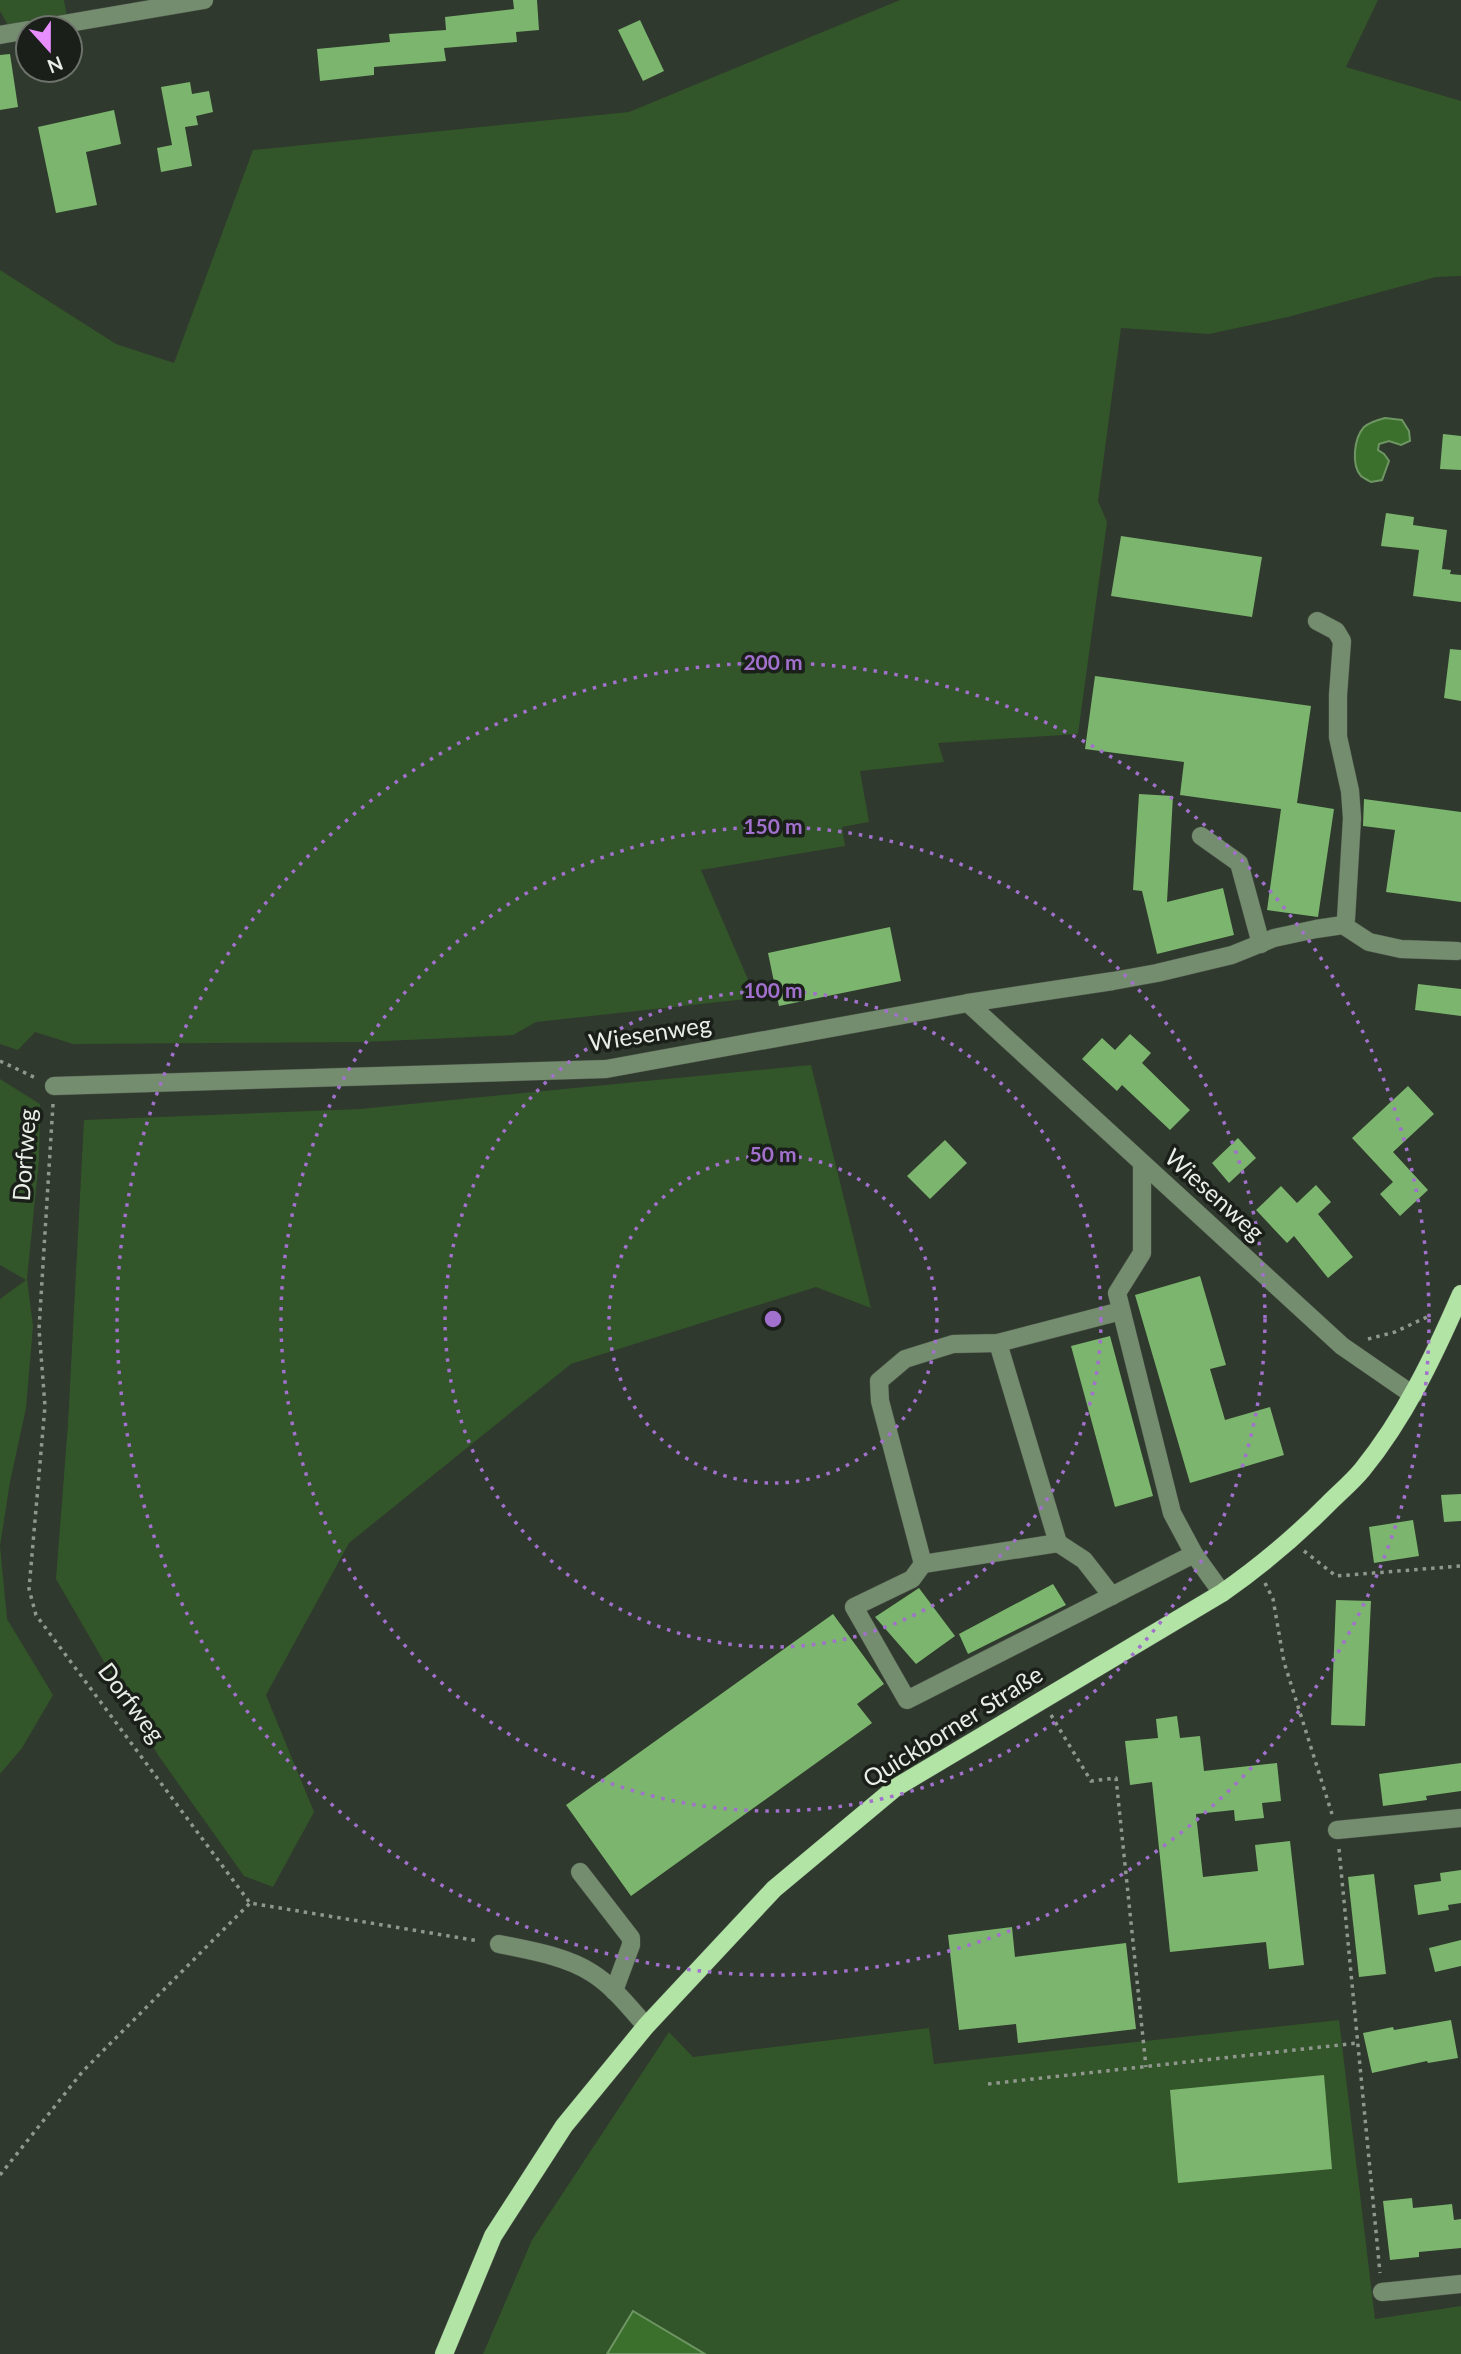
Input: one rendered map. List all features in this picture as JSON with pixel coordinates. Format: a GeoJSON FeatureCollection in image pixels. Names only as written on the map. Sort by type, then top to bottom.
{"type":"FeatureCollection","features":[{"type":"Feature","properties":{"kind":"main road","name":"Quickborner Straße"},"geometry":{"type":"LineString","coordinates":[[444,2354],[493,2236],[564,2126],[646,2026],[774,1889],[895,1788],[1222,1593],[1258,1569],[1291,1541],[1362,1471],[1413,1395],[1459,1299]]}},
{"type":"Feature","properties":{"kind":"street"},"geometry":{"type":"LineString","coordinates":[[84,20],[204,0]]}},
{"type":"Feature","properties":{"kind":"street"},"geometry":{"type":"LineString","coordinates":[[1317,621],[1336,631],[1342,641],[1338,737],[1350,791],[1352,818],[1346,919],[1343,925]]}},
{"type":"Feature","properties":{"kind":"street"},"geometry":{"type":"LineString","coordinates":[[1201,836],[1239,863],[1261,944]]}},
{"type":"Feature","properties":{"kind":"street"},"geometry":{"type":"LineString","coordinates":[[968,1003],[1135,977],[1231,955],[1274,938],[1343,925],[1369,942],[1401,949],[1457,951]]}},
{"type":"Feature","properties":{"kind":"street","name":"Wiesenweg"},"geometry":{"type":"LineString","coordinates":[[54,1086],[606,1069],[968,1003],[1342,1346],[1413,1395]]}},
{"type":"Feature","properties":{"kind":"street"},"geometry":{"type":"LineString","coordinates":[[1142,1163],[1142,1253],[1117,1293],[1172,1513],[1194,1554],[1222,1593]]}},
{"type":"Feature","properties":{"kind":"street"},"geometry":{"type":"LineString","coordinates":[[923,1564],[880,1401],[879,1381],[905,1359],[953,1344],[998,1343],[1121,1311]]}},
{"type":"Feature","properties":{"kind":"street"},"geometry":{"type":"LineString","coordinates":[[998,1343],[1058,1543],[1084,1560],[1112,1596]]}},
{"type":"Feature","properties":{"kind":"street"},"geometry":{"type":"LineString","coordinates":[[1058,1543],[923,1564],[912,1579],[854,1607],[906,1700],[1194,1554]]}},
{"type":"Feature","properties":{"kind":"street"},"geometry":{"type":"LineString","coordinates":[[1337,1830],[1461,1818]]}},
{"type":"Feature","properties":{"kind":"street"},"geometry":{"type":"LineString","coordinates":[[580,1872],[631,1938],[631,1945],[614,1991]]}},
{"type":"Feature","properties":{"kind":"street"},"geometry":{"type":"LineString","coordinates":[[499,1944],[546,1954],[592,1972],[614,1991],[646,2026]]}},
{"type":"Feature","properties":{"kind":"street"},"geometry":{"type":"LineString","coordinates":[[1382,2292],[1461,2284]]}},
{"type":"Feature","properties":{"kind":"path"},"geometry":{"type":"LineString","coordinates":[[0,1061],[54,1086]]}},
{"type":"Feature","properties":{"kind":"path","name":"Dorfweg"},"geometry":{"type":"LineString","coordinates":[[54,1086],[39,1329],[44,1406],[29,1589],[36,1615],[250,1903]]}},
{"type":"Feature","properties":{"kind":"path"},"geometry":{"type":"LineString","coordinates":[[1342,1346],[1395,1332],[1459,1299]]}},
{"type":"Feature","properties":{"kind":"path"},"geometry":{"type":"LineString","coordinates":[[1291,1541],[1336,1576],[1461,1566]]}},
{"type":"Feature","properties":{"kind":"path"},"geometry":{"type":"LineString","coordinates":[[1258,1569],[1273,1599],[1284,1662],[1337,1830],[1382,2292]]}},
{"type":"Feature","properties":{"kind":"path"},"geometry":{"type":"LineString","coordinates":[[1042,1700],[1091,1781],[1116,1778],[1146,2067]]}},
{"type":"Feature","properties":{"kind":"path"},"geometry":{"type":"LineString","coordinates":[[0,2175],[83,2071],[250,1903],[499,1944]]}},
{"type":"Feature","properties":{"kind":"path"},"geometry":{"type":"LineString","coordinates":[[988,2084],[1358,2043]]}},
{"type":"Feature","properties":{"kind":"shaded area"},"geometry":{"type":"Polygon","coordinates":[[[0,0],[64,0],[66,14],[14,14],[14,26],[9,27],[0,11],[0,0]]]}},
{"type":"Feature","properties":{"kind":"shaded area"},"geometry":{"type":"Polygon","coordinates":[[[900,0],[1378,0],[1346,67],[1461,101],[1461,276],[1436,277],[1288,317],[1209,334],[1121,328],[1098,501],[1107,522],[1078,734],[938,743],[944,762],[860,771],[869,822],[842,827],[845,846],[701,870],[756,998],[536,1022],[513,1035],[364,1042],[73,1044],[35,1032],[18,1050],[0,1044],[0,270],[116,344],[174,363],[253,150],[629,112],[900,0]]]}},
{"type":"Feature","properties":{"kind":"shaded area"},"geometry":{"type":"Polygon","coordinates":[[[1385,418],[1402,420],[1409,431],[1410,441],[1401,445],[1389,441],[1379,444],[1378,450],[1389,461],[1382,480],[1371,482],[1358,471],[1355,459],[1356,444],[1364,427],[1385,418]]]}},
{"type":"Feature","properties":{"kind":"shaded area"},"geometry":{"type":"Polygon","coordinates":[[[811,1065],[871,1308],[816,1287],[571,1364],[349,1543],[266,1695],[314,1812],[273,1887],[244,1876],[158,1755],[56,1579],[68,1424],[84,1120],[360,1109],[811,1065]]]}},
{"type":"Feature","properties":{"kind":"shaded area"},"geometry":{"type":"Polygon","coordinates":[[[0,1079],[40,1104],[39,1160],[27,1279],[33,1326],[26,1408],[0,1546],[0,1299],[26,1280],[0,1265],[0,1079]]]}},
{"type":"Feature","properties":{"kind":"shaded area"},"geometry":{"type":"Polygon","coordinates":[[[0,1546],[7,1619],[53,1695],[22,1748],[0,1774],[0,1546]]]}},
{"type":"Feature","properties":{"kind":"shaded area"},"geometry":{"type":"Polygon","coordinates":[[[1339,2020],[1375,2319],[1461,2306],[1461,2354],[483,2354],[532,2240],[669,2032],[693,2057],[929,2028],[934,2064],[1339,2020]]]}},
{"type":"Feature","properties":{"kind":"shaded area"},"geometry":{"type":"Polygon","coordinates":[[[633,2311],[705,2354],[607,2354],[633,2311]]]}},
{"type":"Feature","properties":{"kind":"building"},"geometry":{"type":"Polygon","coordinates":[[[513,0],[537,0],[539,30],[516,32],[517,42],[444,48],[446,61],[374,67],[374,75],[320,81],[317,49],[390,42],[389,34],[446,30],[445,17],[514,9],[513,0]]]}},
{"type":"Feature","properties":{"kind":"building"},"geometry":{"type":"Polygon","coordinates":[[[640,20],[664,71],[643,81],[618,30],[640,20]]]}},
{"type":"Feature","properties":{"kind":"building"},"geometry":{"type":"Polygon","coordinates":[[[10,54],[18,107],[0,110],[0,55],[10,54]]]}},
{"type":"Feature","properties":{"kind":"building"},"geometry":{"type":"Polygon","coordinates":[[[190,82],[192,94],[209,91],[213,112],[196,116],[198,125],[185,127],[192,166],[161,172],[157,148],[172,145],[161,87],[190,82]]]}},
{"type":"Feature","properties":{"kind":"building"},"geometry":{"type":"Polygon","coordinates":[[[114,110],[121,144],[86,152],[97,205],[56,213],[38,127],[114,110]]]}},
{"type":"Feature","properties":{"kind":"building"},"geometry":{"type":"Polygon","coordinates":[[[1443,434],[1461,436],[1461,470],[1440,469],[1443,434]]]}},
{"type":"Feature","properties":{"kind":"building"},"geometry":{"type":"Polygon","coordinates":[[[1386,513],[1414,517],[1413,525],[1447,530],[1442,569],[1451,570],[1450,574],[1461,575],[1461,602],[1413,596],[1419,550],[1381,546],[1386,513]]]}},
{"type":"Feature","properties":{"kind":"building"},"geometry":{"type":"Polygon","coordinates":[[[1121,536],[1262,557],[1252,617],[1111,596],[1121,536]]]}},
{"type":"Feature","properties":{"kind":"building"},"geometry":{"type":"Polygon","coordinates":[[[1450,649],[1461,650],[1461,701],[1444,698],[1450,649]]]}},
{"type":"Feature","properties":{"kind":"building"},"geometry":{"type":"Polygon","coordinates":[[[1095,676],[1311,706],[1297,803],[1334,809],[1318,917],[1267,910],[1281,809],[1180,795],[1184,762],[1085,749],[1095,676]]]}},
{"type":"Feature","properties":{"kind":"building"},"geometry":{"type":"Polygon","coordinates":[[[1139,794],[1173,796],[1167,902],[1223,888],[1234,935],[1157,954],[1142,891],[1133,890],[1139,794]]]}},
{"type":"Feature","properties":{"kind":"building"},"geometry":{"type":"Polygon","coordinates":[[[1364,799],[1461,812],[1461,902],[1386,892],[1395,830],[1363,826],[1364,799]]]}},
{"type":"Feature","properties":{"kind":"building"},"geometry":{"type":"Polygon","coordinates":[[[890,927],[901,981],[779,1006],[768,953],[890,927]]]}},
{"type":"Feature","properties":{"kind":"building"},"geometry":{"type":"Polygon","coordinates":[[[1418,984],[1461,989],[1461,1016],[1415,1010],[1418,984]]]}},
{"type":"Feature","properties":{"kind":"building"},"geometry":{"type":"Polygon","coordinates":[[[1130,1034],[1151,1053],[1142,1063],[1190,1110],[1170,1130],[1122,1085],[1117,1091],[1082,1059],[1102,1038],[1115,1050],[1130,1034]]]}},
{"type":"Feature","properties":{"kind":"building"},"geometry":{"type":"Polygon","coordinates":[[[1408,1086],[1434,1114],[1393,1152],[1428,1190],[1400,1216],[1380,1194],[1393,1182],[1352,1138],[1408,1086]]]}},
{"type":"Feature","properties":{"kind":"building"},"geometry":{"type":"Polygon","coordinates":[[[1238,1138],[1256,1158],[1229,1183],[1212,1163],[1238,1138]]]}},
{"type":"Feature","properties":{"kind":"building"},"geometry":{"type":"Polygon","coordinates":[[[945,1140],[967,1163],[930,1199],[907,1176],[945,1140]]]}},
{"type":"Feature","properties":{"kind":"building"},"geometry":{"type":"Polygon","coordinates":[[[1316,1185],[1331,1202],[1318,1214],[1353,1257],[1328,1278],[1294,1236],[1287,1243],[1256,1210],[1281,1186],[1297,1203],[1316,1185]]]}},
{"type":"Feature","properties":{"kind":"building"},"geometry":{"type":"Polygon","coordinates":[[[1200,1276],[1226,1365],[1210,1369],[1225,1420],[1270,1407],[1284,1455],[1190,1483],[1135,1295],[1200,1276]]]}},
{"type":"Feature","properties":{"kind":"building"},"geometry":{"type":"Polygon","coordinates":[[[1110,1336],[1153,1496],[1115,1507],[1071,1346],[1110,1336]]]}},
{"type":"Feature","properties":{"kind":"building"},"geometry":{"type":"Polygon","coordinates":[[[1461,1494],[1461,1521],[1444,1522],[1441,1495],[1461,1494]]]}},
{"type":"Feature","properties":{"kind":"building"},"geometry":{"type":"Polygon","coordinates":[[[1413,1520],[1419,1556],[1374,1563],[1369,1527],[1413,1520]]]}},
{"type":"Feature","properties":{"kind":"building"},"geometry":{"type":"Polygon","coordinates":[[[1053,1584],[1066,1605],[968,1654],[959,1634],[1053,1584]]]}},
{"type":"Feature","properties":{"kind":"building"},"geometry":{"type":"Polygon","coordinates":[[[919,1588],[955,1636],[916,1664],[875,1617],[919,1588]]]}},
{"type":"Feature","properties":{"kind":"building"},"geometry":{"type":"Polygon","coordinates":[[[1336,1600],[1371,1601],[1365,1726],[1331,1725],[1336,1600]]]}},
{"type":"Feature","properties":{"kind":"building"},"geometry":{"type":"Polygon","coordinates":[[[833,1614],[884,1684],[857,1704],[872,1723],[631,1896],[566,1805],[833,1614]]]}},
{"type":"Feature","properties":{"kind":"building"},"geometry":{"type":"Polygon","coordinates":[[[1177,1716],[1180,1738],[1200,1736],[1204,1771],[1277,1763],[1281,1801],[1262,1803],[1264,1818],[1235,1821],[1234,1810],[1196,1814],[1203,1877],[1258,1871],[1255,1845],[1290,1841],[1304,1965],[1269,1969],[1266,1942],[1170,1952],[1152,1782],[1130,1785],[1125,1741],[1158,1738],[1156,1719],[1177,1716]]]}},
{"type":"Feature","properties":{"kind":"building"},"geometry":{"type":"Polygon","coordinates":[[[1461,1763],[1461,1791],[1426,1796],[1427,1800],[1383,1806],[1379,1774],[1461,1763]]]}},
{"type":"Feature","properties":{"kind":"building"},"geometry":{"type":"Polygon","coordinates":[[[1461,1870],[1461,1903],[1448,1905],[1449,1910],[1418,1915],[1414,1885],[1441,1881],[1440,1873],[1461,1870]]]}},
{"type":"Feature","properties":{"kind":"building"},"geometry":{"type":"Polygon","coordinates":[[[1374,1874],[1386,1974],[1359,1977],[1348,1877],[1374,1874]]]}},
{"type":"Feature","properties":{"kind":"building"},"geometry":{"type":"Polygon","coordinates":[[[1012,1927],[1015,1957],[1126,1943],[1136,2029],[1018,2043],[1016,2024],[959,2030],[948,1935],[1012,1927]]]}},
{"type":"Feature","properties":{"kind":"building"},"geometry":{"type":"Polygon","coordinates":[[[1461,1940],[1461,1966],[1435,1972],[1429,1948],[1461,1940]]]}},
{"type":"Feature","properties":{"kind":"building"},"geometry":{"type":"Polygon","coordinates":[[[1451,2020],[1458,2058],[1427,2061],[1372,2073],[1363,2033],[1451,2020]]]}},
{"type":"Feature","properties":{"kind":"building"},"geometry":{"type":"Polygon","coordinates":[[[1324,2075],[1332,2169],[1178,2183],[1170,2090],[1324,2075]]]}},
{"type":"Feature","properties":{"kind":"building"},"geometry":{"type":"Polygon","coordinates":[[[1412,2198],[1413,2208],[1452,2204],[1454,2220],[1461,2219],[1461,2248],[1419,2252],[1419,2257],[1390,2260],[1383,2201],[1412,2198]]]}}]}
